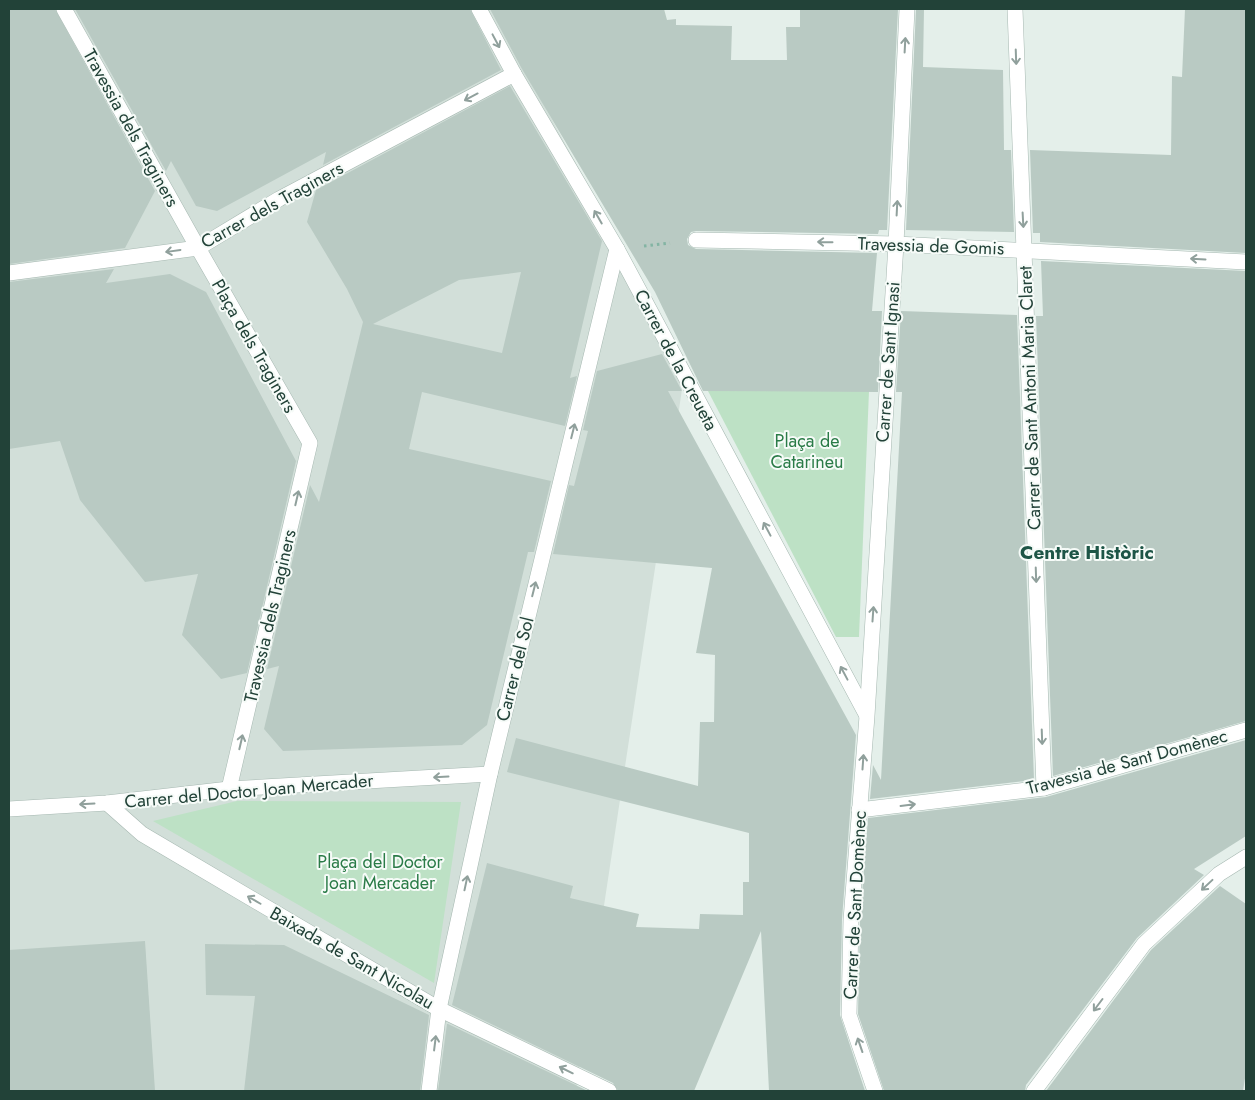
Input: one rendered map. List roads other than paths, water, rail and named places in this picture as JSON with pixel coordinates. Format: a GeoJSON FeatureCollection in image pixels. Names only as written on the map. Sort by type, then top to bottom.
{"type":"FeatureCollection","features":[{"type":"Feature","properties":{"kind":"street","name":"Travessia dels Traginers"},"geometry":{"type":"LineString","coordinates":[[64,9],[198,248]]}},
{"type":"Feature","properties":{"kind":"street","name":"Carrer de la Creueta"},"geometry":{"type":"LineString","coordinates":[[479,9],[514,74],[617,249],[866,716]]}},
{"type":"Feature","properties":{"kind":"street","name":"Carrer de Sant Ignasi"},"geometry":{"type":"LineString","coordinates":[[866,716],[896,244],[907,9]]}},
{"type":"Feature","properties":{"kind":"street","name":"Carrer de Sant Antoni Maria Claret"},"geometry":{"type":"LineString","coordinates":[[1015,9],[1044,788]]}},
{"type":"Feature","properties":{"kind":"street","name":"Carrer dels Traginers"},"geometry":{"type":"LineString","coordinates":[[9,274],[198,248],[279,199],[514,74]]}},
{"type":"Feature","properties":{"kind":"street","name":"Travessia de Gomis"},"geometry":{"type":"LineString","coordinates":[[696,240],[896,244],[1246,262]]}},
{"type":"Feature","properties":{"kind":"street","name":"Plaça dels Traginers"},"geometry":{"type":"LineString","coordinates":[[198,248],[310,443]]}},
{"type":"Feature","properties":{"kind":"street","name":"Carrer del Sol"},"geometry":{"type":"LineString","coordinates":[[429,1091],[439,1009],[490,774],[617,249]]}},
{"type":"Feature","properties":{"kind":"street","name":"Travessia dels Traginers"},"geometry":{"type":"LineString","coordinates":[[229,789],[310,443]]}},
{"type":"Feature","properties":{"kind":"street","name":"Carrer de Sant Domènec"},"geometry":{"type":"LineString","coordinates":[[866,716],[851,920],[849,1015],[875,1091]]}},
{"type":"Feature","properties":{"kind":"street","name":"Travessia de Sant Domènec"},"geometry":{"type":"LineString","coordinates":[[859,810],[1044,788],[1246,730]]}},
{"type":"Feature","properties":{"kind":"street","name":"Carrer del Doctor Joan Mercader"},"geometry":{"type":"LineString","coordinates":[[9,809],[108,803],[229,789],[490,774]]}},
{"type":"Feature","properties":{"kind":"street","name":"Baixada de Sant Nicolau"},"geometry":{"type":"LineString","coordinates":[[108,803],[142,834],[439,1009],[609,1091]]}},
{"type":"Feature","properties":{"kind":"street"},"geometry":{"type":"LineString","coordinates":[[1034,1091],[1144,944],[1219,874],[1246,857]]}},
{"type":"Feature","properties":{"kind":"district","name":"Centre Històric"},"geometry":{"type":"Point","coordinates":[1087,552]}},
{"type":"Feature","properties":{"kind":"park label","name":"Plaça de Catarineu"},"geometry":{"type":"Point","coordinates":[807,451]}},
{"type":"Feature","properties":{"kind":"park label","name":"Plaça del Doctor Joan Mercader"},"geometry":{"type":"Point","coordinates":[380,872]}}]}
